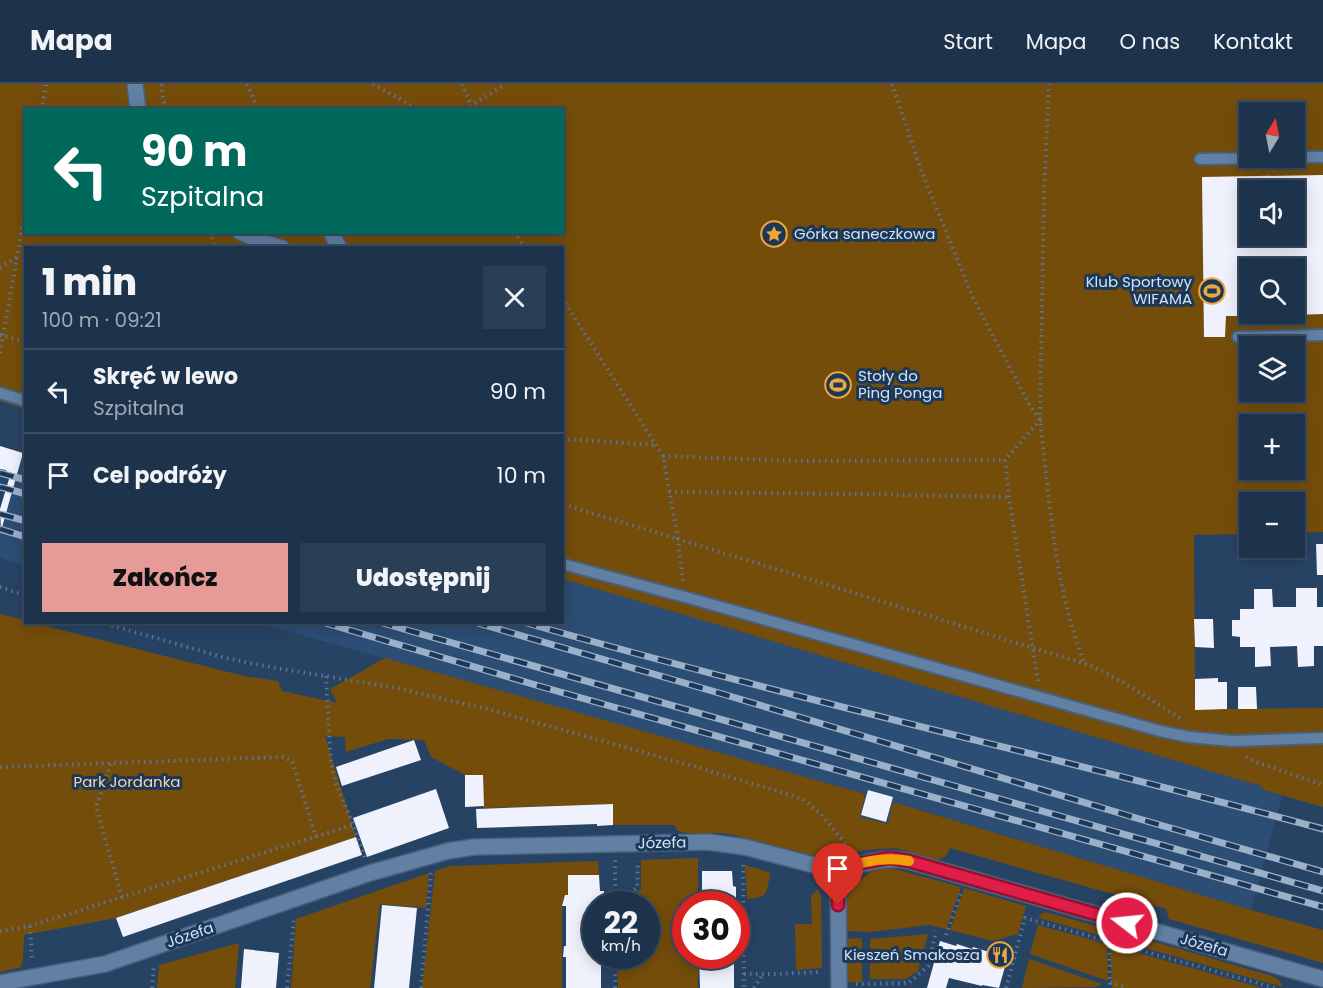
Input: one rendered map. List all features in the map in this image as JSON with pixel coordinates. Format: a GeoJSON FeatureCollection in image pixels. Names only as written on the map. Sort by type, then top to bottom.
{"type":"FeatureCollection","features":[{"type":"Feature","properties":{"kind":"street"},"geometry":{"type":"LineString","coordinates":[[135,84],[138,108]]}},
{"type":"Feature","properties":{"kind":"street"},"geometry":{"type":"LineString","coordinates":[[244,234],[275,246]]}},
{"type":"Feature","properties":{"kind":"street","name":"Józefa"},"geometry":{"type":"LineString","coordinates":[[0,983],[105,964],[370,873],[448,851],[464,848],[708,842],[745,847],[819,867],[838,868],[883,859],[900,859],[1323,979]]}},
{"type":"Feature","properties":{"kind":"street"},"geometry":{"type":"LineString","coordinates":[[838,868],[839,986]]}},
{"type":"Feature","properties":{"kind":"lane"},"geometry":{"type":"LineString","coordinates":[[1305,157],[1323,157]]}},
{"type":"Feature","properties":{"kind":"lane"},"geometry":{"type":"LineString","coordinates":[[1200,159],[1239,158]]}},
{"type":"Feature","properties":{"kind":"lane"},"geometry":{"type":"LineString","coordinates":[[1238,337],[1323,335]]}},
{"type":"Feature","properties":{"kind":"lane"},"geometry":{"type":"LineString","coordinates":[[0,393],[24,400]]}},
{"type":"Feature","properties":{"kind":"lane"},"geometry":{"type":"LineString","coordinates":[[564,565],[1130,723],[1189,737],[1233,741],[1323,738]]}},
{"type":"Feature","properties":{"kind":"path"},"geometry":{"type":"LineString","coordinates":[[42,108],[46,84]]}},
{"type":"Feature","properties":{"kind":"path"},"geometry":{"type":"LineString","coordinates":[[162,84],[166,108]]}},
{"type":"Feature","properties":{"kind":"path"},"geometry":{"type":"LineString","coordinates":[[247,84],[257,108]]}},
{"type":"Feature","properties":{"kind":"path"},"geometry":{"type":"LineString","coordinates":[[373,84],[413,108]]}},
{"type":"Feature","properties":{"kind":"path"},"geometry":{"type":"LineString","coordinates":[[462,84],[471,105]]}},
{"type":"Feature","properties":{"kind":"path"},"geometry":{"type":"LineString","coordinates":[[467,108],[505,84]]}},
{"type":"Feature","properties":{"kind":"path"},"geometry":{"type":"LineString","coordinates":[[892,84],[921,170],[973,298],[1029,404],[1040,420]]}},
{"type":"Feature","properties":{"kind":"path"},"geometry":{"type":"LineString","coordinates":[[1049,84],[1044,193],[1040,420],[1058,570],[1071,624],[1086,664]]}},
{"type":"Feature","properties":{"kind":"path"},"geometry":{"type":"LineString","coordinates":[[0,352],[1,335],[23,232]]}},
{"type":"Feature","properties":{"kind":"path"},"geometry":{"type":"LineString","coordinates":[[0,268],[17,257]]}},
{"type":"Feature","properties":{"kind":"path"},"geometry":{"type":"LineString","coordinates":[[564,301],[663,456],[678,539],[685,597]]}},
{"type":"Feature","properties":{"kind":"path"},"geometry":{"type":"LineString","coordinates":[[0,323],[4,327]]}},
{"type":"Feature","properties":{"kind":"path"},"geometry":{"type":"LineString","coordinates":[[1,335],[24,341]]}},
{"type":"Feature","properties":{"kind":"path"},"geometry":{"type":"LineString","coordinates":[[1040,420],[1005,460],[1040,697]]}},
{"type":"Feature","properties":{"kind":"path"},"geometry":{"type":"LineString","coordinates":[[564,439],[656,445]]}},
{"type":"Feature","properties":{"kind":"path"},"geometry":{"type":"LineString","coordinates":[[663,456],[799,461],[1005,460]]}},
{"type":"Feature","properties":{"kind":"path"},"geometry":{"type":"LineString","coordinates":[[669,492],[1009,497]]}},
{"type":"Feature","properties":{"kind":"path"},"geometry":{"type":"LineString","coordinates":[[564,505],[1086,664],[1122,682],[1182,719]]}},
{"type":"Feature","properties":{"kind":"path"},"geometry":{"type":"LineString","coordinates":[[0,586],[24,595]]}},
{"type":"Feature","properties":{"kind":"path"},"geometry":{"type":"LineString","coordinates":[[107,624],[226,658],[397,688],[491,710],[803,799],[821,814],[861,863]]}},
{"type":"Feature","properties":{"kind":"path"},"geometry":{"type":"LineString","coordinates":[[326,676],[331,764],[337,787],[370,873]]}},
{"type":"Feature","properties":{"kind":"path"},"geometry":{"type":"LineString","coordinates":[[1244,756],[1323,784]]}},
{"type":"Feature","properties":{"kind":"path"},"geometry":{"type":"LineString","coordinates":[[0,766],[284,757],[292,760],[316,837]]}},
{"type":"Feature","properties":{"kind":"path"},"geometry":{"type":"LineString","coordinates":[[111,763],[96,807],[122,897]]}},
{"type":"Feature","properties":{"kind":"path"},"geometry":{"type":"LineString","coordinates":[[0,931],[30,926],[353,825]]}},
{"type":"Feature","properties":{"kind":"path"},"geometry":{"type":"LineString","coordinates":[[615,858],[615,891]]}},
{"type":"Feature","properties":{"kind":"path"},"geometry":{"type":"LineString","coordinates":[[633,891],[637,888],[638,858]]}},
{"type":"Feature","properties":{"kind":"path"},"geometry":{"type":"LineString","coordinates":[[743,862],[744,988]]}},
{"type":"Feature","properties":{"kind":"path"},"geometry":{"type":"LineString","coordinates":[[421,988],[432,869]]}},
{"type":"Feature","properties":{"kind":"path"},"geometry":{"type":"LineString","coordinates":[[946,935],[966,878]]}},
{"type":"Feature","properties":{"kind":"path"},"geometry":{"type":"LineString","coordinates":[[287,988],[294,916]]}},
{"type":"Feature","properties":{"kind":"path"},"geometry":{"type":"LineString","coordinates":[[1006,988],[1025,918],[1275,988]]}},
{"type":"Feature","properties":{"kind":"path"},"geometry":{"type":"LineString","coordinates":[[30,926],[32,960]]}},
{"type":"Feature","properties":{"kind":"path"},"geometry":{"type":"LineString","coordinates":[[839,986],[909,983],[928,966],[936,931]]}},
{"type":"Feature","properties":{"kind":"path"},"geometry":{"type":"LineString","coordinates":[[1109,941],[1110,985],[1127,988]]}},
{"type":"Feature","properties":{"kind":"path"},"geometry":{"type":"LineString","coordinates":[[152,988],[154,962]]}},
{"type":"Feature","properties":{"kind":"path"},"geometry":{"type":"LineString","coordinates":[[615,969],[615,988]]}},
{"type":"Feature","properties":{"kind":"path"},"geometry":{"type":"LineString","coordinates":[[744,974],[825,971]]}},
{"type":"Feature","properties":{"kind":"path"},"geometry":{"type":"LineString","coordinates":[[754,988],[763,974]]}},
{"type":"Feature","properties":{"kind":"shaded area"},"geometry":{"type":"Polygon","coordinates":[[[24,448],[24,566],[0,558],[0,533],[24,448]]]}},
{"type":"Feature","properties":{"kind":"shaded area"},"geometry":{"type":"Polygon","coordinates":[[[564,579],[1262,786],[1264,790],[1282,796],[1251,910],[894,802],[888,824],[860,817],[865,794],[263,624],[564,624],[564,579]]]}},
{"type":"Feature","properties":{"kind":"green space"},"geometry":{"type":"Polygon","coordinates":[[[0,84],[1323,84],[1323,532],[1305,533],[1305,492],[1239,492],[1239,534],[1194,535],[1195,709],[1323,708],[1323,807],[1264,790],[1261,786],[564,579],[564,246],[24,246],[24,409],[0,401],[0,84]]]}},
{"type":"Feature","properties":{"kind":"green space","name":"Park Jordanka"},"geometry":{"type":"Polygon","coordinates":[[[0,614],[24,620],[24,624],[38,624],[244,676],[278,681],[282,691],[337,703],[330,689],[385,658],[865,794],[860,817],[888,824],[893,802],[1323,930],[1323,963],[1169,919],[1166,909],[950,848],[946,856],[938,860],[896,848],[864,850],[831,858],[819,857],[729,834],[682,832],[677,830],[675,825],[613,825],[613,804],[483,808],[482,775],[465,775],[431,757],[424,740],[388,739],[346,752],[345,737],[325,736],[356,837],[116,918],[24,935],[21,967],[0,972],[0,614]]]}},
{"type":"Feature","properties":{"kind":"green space"},"geometry":{"type":"Polygon","coordinates":[[[698,858],[698,891],[672,891],[672,969],[698,969],[698,988],[618,988],[617,969],[660,969],[660,891],[638,891],[641,889],[641,860],[698,858]]]}},
{"type":"Feature","properties":{"kind":"green space"},"geometry":{"type":"Polygon","coordinates":[[[598,861],[599,875],[568,875],[568,895],[565,896],[562,905],[562,988],[422,988],[435,871],[450,866],[598,861]]]}},
{"type":"Feature","properties":{"kind":"green space"},"geometry":{"type":"Polygon","coordinates":[[[745,865],[771,873],[767,890],[763,896],[750,899],[750,891],[747,891],[745,865]]]}},
{"type":"Feature","properties":{"kind":"green space"},"geometry":{"type":"Polygon","coordinates":[[[891,868],[961,887],[946,929],[929,925],[870,932],[846,931],[845,905],[853,889],[871,872],[891,868]]]}},
{"type":"Feature","properties":{"kind":"green space"},"geometry":{"type":"Polygon","coordinates":[[[429,873],[426,908],[380,904],[370,988],[291,988],[296,919],[429,873]]]}},
{"type":"Feature","properties":{"kind":"green space"},"geometry":{"type":"Polygon","coordinates":[[[964,888],[1026,906],[1018,934],[993,941],[950,930],[964,888]]]}},
{"type":"Feature","properties":{"kind":"green space"},"geometry":{"type":"Polygon","coordinates":[[[818,889],[821,897],[822,968],[796,970],[795,924],[812,924],[811,896],[818,889]]]}},
{"type":"Feature","properties":{"kind":"green space"},"geometry":{"type":"Polygon","coordinates":[[[1045,912],[1272,976],[1279,980],[1283,987],[1039,918],[1045,912]]]}},
{"type":"Feature","properties":{"kind":"green space"},"geometry":{"type":"Polygon","coordinates":[[[1038,925],[1107,944],[1108,981],[1030,954],[1038,925]]]}},
{"type":"Feature","properties":{"kind":"green space"},"geometry":{"type":"Polygon","coordinates":[[[928,934],[918,971],[906,979],[870,979],[870,939],[928,934]]]}},
{"type":"Feature","properties":{"kind":"green space"},"geometry":{"type":"Polygon","coordinates":[[[862,938],[862,982],[846,982],[846,939],[862,938]]]}},
{"type":"Feature","properties":{"kind":"green space"},"geometry":{"type":"Polygon","coordinates":[[[239,943],[235,988],[157,988],[159,965],[239,943]]]}},
{"type":"Feature","properties":{"kind":"green space"},"geometry":{"type":"Polygon","coordinates":[[[1110,945],[1262,988],[1112,988],[1110,945]]]}},
{"type":"Feature","properties":{"kind":"green space"},"geometry":{"type":"Polygon","coordinates":[[[1029,959],[1102,984],[1096,987],[1022,988],[1029,959]]]}},
{"type":"Feature","properties":{"kind":"building","name":"Klub Sportowy WIFAMA"},"geometry":{"type":"Polygon","coordinates":[[[1323,175],[1323,314],[1305,315],[1305,258],[1239,258],[1239,316],[1226,316],[1225,337],[1204,337],[1202,177],[1323,175]]]}},
{"type":"Feature","properties":{"kind":"building"},"geometry":{"type":"Polygon","coordinates":[[[0,446],[23,453],[1,531],[0,509],[9,479],[6,470],[0,469],[0,446]]]}},
{"type":"Feature","properties":{"kind":"building"},"geometry":{"type":"Polygon","coordinates":[[[1316,544],[1323,544],[1323,575],[1317,575],[1316,544]]]}},
{"type":"Feature","properties":{"kind":"building"},"geometry":{"type":"Polygon","coordinates":[[[1296,588],[1317,588],[1317,607],[1323,607],[1323,646],[1314,646],[1314,666],[1298,667],[1297,646],[1270,647],[1271,666],[1255,667],[1255,647],[1240,647],[1240,637],[1232,636],[1232,620],[1240,620],[1240,609],[1254,609],[1254,589],[1272,589],[1273,607],[1296,607],[1296,588]]]}},
{"type":"Feature","properties":{"kind":"building"},"geometry":{"type":"Polygon","coordinates":[[[1194,619],[1213,619],[1214,648],[1195,647],[1194,619]]]}},
{"type":"Feature","properties":{"kind":"building"},"geometry":{"type":"Polygon","coordinates":[[[1218,678],[1218,682],[1227,682],[1227,709],[1195,710],[1195,679],[1218,678]]]}},
{"type":"Feature","properties":{"kind":"building"},"geometry":{"type":"Polygon","coordinates":[[[1238,687],[1256,687],[1257,709],[1238,709],[1238,687]]]}},
{"type":"Feature","properties":{"kind":"building"},"geometry":{"type":"Polygon","coordinates":[[[414,740],[421,760],[342,786],[336,767],[414,740]]]}},
{"type":"Feature","properties":{"kind":"building"},"geometry":{"type":"Polygon","coordinates":[[[465,775],[483,775],[484,806],[465,807],[465,775]]]}},
{"type":"Feature","properties":{"kind":"building"},"geometry":{"type":"Polygon","coordinates":[[[436,789],[449,828],[367,857],[353,818],[436,789]]]}},
{"type":"Feature","properties":{"kind":"building"},"geometry":{"type":"Polygon","coordinates":[[[868,790],[893,797],[886,822],[861,815],[868,790]]]}},
{"type":"Feature","properties":{"kind":"building"},"geometry":{"type":"Polygon","coordinates":[[[613,804],[613,825],[477,828],[476,809],[613,804]]]}},
{"type":"Feature","properties":{"kind":"building"},"geometry":{"type":"Polygon","coordinates":[[[356,837],[362,855],[123,937],[116,918],[356,837]]]}},
{"type":"Feature","properties":{"kind":"building"},"geometry":{"type":"Polygon","coordinates":[[[702,871],[732,871],[733,886],[736,887],[736,891],[702,891],[702,871]]]}},
{"type":"Feature","properties":{"kind":"building"},"geometry":{"type":"Polygon","coordinates":[[[568,875],[599,875],[600,891],[582,891],[582,969],[601,969],[601,988],[566,988],[566,957],[563,957],[564,946],[566,946],[566,906],[562,906],[565,895],[568,895],[568,875]]]}},
{"type":"Feature","properties":{"kind":"building"},"geometry":{"type":"Polygon","coordinates":[[[382,905],[417,908],[409,988],[374,988],[382,905]]]}},
{"type":"Feature","properties":{"kind":"building"},"geometry":{"type":"Polygon","coordinates":[[[940,941],[1008,956],[999,988],[949,978],[946,988],[927,988],[940,941]]]}},
{"type":"Feature","properties":{"kind":"building"},"geometry":{"type":"Polygon","coordinates":[[[244,949],[279,953],[276,988],[241,988],[244,949]]]}},
{"type":"Feature","properties":{"kind":"building"},"geometry":{"type":"Polygon","coordinates":[[[699,969],[734,969],[734,988],[700,988],[699,969]]]}},
{"type":"Feature","properties":{"kind":"railway"},"geometry":{"type":"LineString","coordinates":[[0,473],[24,479]]}},
{"type":"Feature","properties":{"kind":"railway"},"geometry":{"type":"LineString","coordinates":[[0,487],[24,493]]}},
{"type":"Feature","properties":{"kind":"railway"},"geometry":{"type":"LineString","coordinates":[[0,514],[24,520]]}},
{"type":"Feature","properties":{"kind":"railway"},"geometry":{"type":"LineString","coordinates":[[0,529],[24,536]]}},
{"type":"Feature","properties":{"kind":"railway"},"geometry":{"type":"LineString","coordinates":[[329,624],[546,688],[1323,907]]}},
{"type":"Feature","properties":{"kind":"railway"},"geometry":{"type":"LineString","coordinates":[[386,624],[1323,891]]}},
{"type":"Feature","properties":{"kind":"railway"},"geometry":{"type":"LineString","coordinates":[[481,624],[1323,872]]}},
{"type":"Feature","properties":{"kind":"railway"},"geometry":{"type":"LineString","coordinates":[[530,624],[822,702],[1323,829]]}},
{"type":"Feature","properties":{"kind":"slow traffic"},"geometry":{"type":"LineString","coordinates":[[843,867],[891,858],[909,861]]}},
{"type":"Feature","properties":{"kind":"place","name":"Górka saneczkowa"},"geometry":{"type":"Point","coordinates":[774,234]}},
{"type":"Feature","properties":{"kind":"place","name":"Klub Sportowy WIFAMA"},"geometry":{"type":"Point","coordinates":[1212,291]}},
{"type":"Feature","properties":{"kind":"place","name":"Stoły do Ping Ponga"},"geometry":{"type":"Point","coordinates":[838,385]}},
{"type":"Feature","properties":{"kind":"place","name":"Kieszeń Smakosza"},"geometry":{"type":"Point","coordinates":[1000,955]}},
{"type":"Feature","properties":{"kind":"route"},"geometry":{"type":"LineString","coordinates":[[838,905],[838,868],[891,858],[909,861],[1127,923]]}}]}
